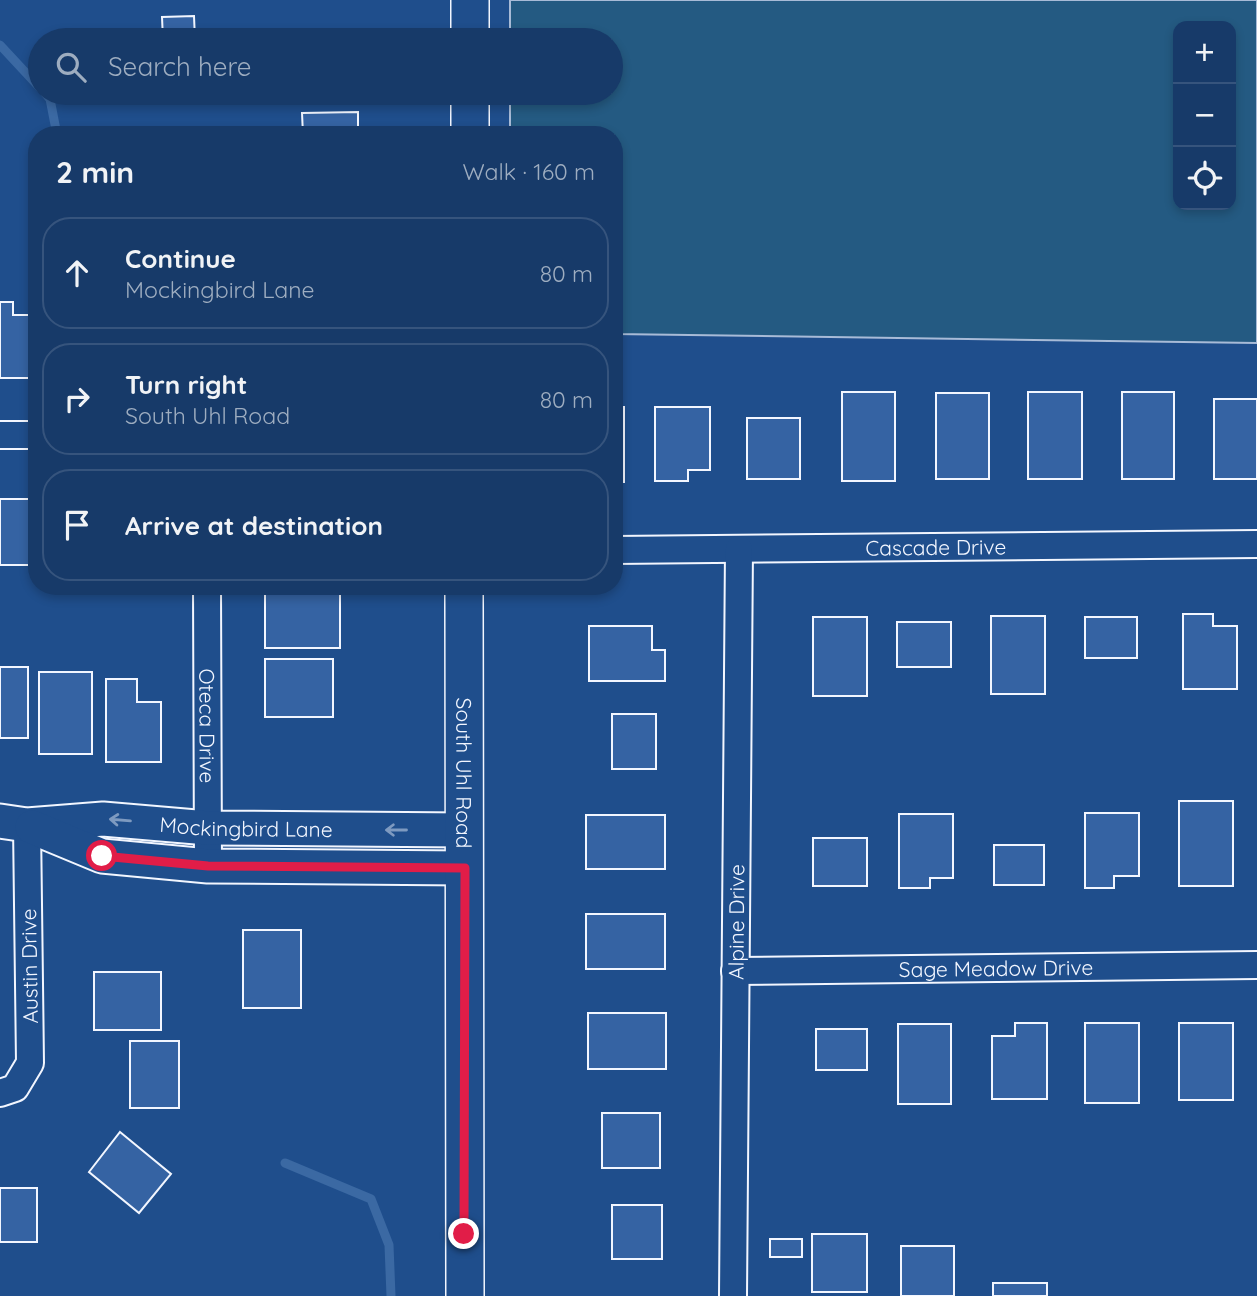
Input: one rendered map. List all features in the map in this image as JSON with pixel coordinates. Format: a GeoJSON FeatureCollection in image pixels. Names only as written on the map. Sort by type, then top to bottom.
{"type":"FeatureCollection","features":[{"type":"Feature","properties":{"kind":"main road"},"geometry":{"type":"LineString","coordinates":[[470,0],[470,28]]}},
{"type":"Feature","properties":{"kind":"main road"},"geometry":{"type":"LineString","coordinates":[[470,105],[470,126]]}},
{"type":"Feature","properties":{"kind":"main road","name":"South Uhl Road"},"geometry":{"type":"LineString","coordinates":[[464,595],[465,1296]]}},
{"type":"Feature","properties":{"kind":"street"},"geometry":{"type":"LineString","coordinates":[[0,435],[28,435]]}},
{"type":"Feature","properties":{"kind":"street","name":"Cascade Drive"},"geometry":{"type":"LineString","coordinates":[[623,550],[1257,544]]}},
{"type":"Feature","properties":{"kind":"street","name":"Alpine Drive"},"geometry":{"type":"LineString","coordinates":[[733,1296],[738,549]]}},
{"type":"Feature","properties":{"kind":"street","name":"Oteca Drive"},"geometry":{"type":"LineString","coordinates":[[207,595],[208,866]]}},
{"type":"Feature","properties":{"kind":"street","name":"Mockingbird Lane"},"geometry":{"type":"LineString","coordinates":[[13,823],[103,819],[208,828],[465,830]]}},
{"type":"Feature","properties":{"kind":"street","name":"Mockingbird Lane"},"geometry":{"type":"LineString","coordinates":[[13,823],[102,856],[208,866],[465,868]]}},
{"type":"Feature","properties":{"kind":"street","name":"Austin Drive"},"geometry":{"type":"LineString","coordinates":[[0,1093],[15,1088],[30,1063],[13,823]]}},
{"type":"Feature","properties":{"kind":"street","name":"Sage Meadow Drive"},"geometry":{"type":"LineString","coordinates":[[735,971],[1257,965]]}},
{"type":"Feature","properties":{"kind":"shaded area"},"geometry":{"type":"Polygon","coordinates":[[[510,0],[1257,0],[1257,343],[623,334],[623,126],[510,126],[510,105],[623,105],[623,28],[510,28],[510,0]]]}},
{"type":"Feature","properties":{"kind":"building"},"geometry":{"type":"Polygon","coordinates":[[[194,16],[194,28],[162,28],[162,17],[194,16]]]}},
{"type":"Feature","properties":{"kind":"building"},"geometry":{"type":"Polygon","coordinates":[[[358,112],[358,126],[303,126],[302,113],[358,112]]]}},
{"type":"Feature","properties":{"kind":"building"},"geometry":{"type":"Polygon","coordinates":[[[0,302],[13,302],[13,315],[28,315],[28,378],[0,378],[0,302]]]}},
{"type":"Feature","properties":{"kind":"building"},"geometry":{"type":"Polygon","coordinates":[[[842,392],[895,392],[895,481],[842,481],[842,392]]]}},
{"type":"Feature","properties":{"kind":"building"},"geometry":{"type":"Polygon","coordinates":[[[1028,392],[1082,392],[1082,479],[1028,479],[1028,392]]]}},
{"type":"Feature","properties":{"kind":"building"},"geometry":{"type":"Polygon","coordinates":[[[1122,392],[1174,392],[1174,479],[1122,479],[1122,392]]]}},
{"type":"Feature","properties":{"kind":"building"},"geometry":{"type":"Polygon","coordinates":[[[936,393],[989,393],[989,479],[936,479],[936,393]]]}},
{"type":"Feature","properties":{"kind":"building"},"geometry":{"type":"Polygon","coordinates":[[[1214,399],[1257,399],[1257,479],[1214,479],[1214,399]]]}},
{"type":"Feature","properties":{"kind":"building"},"geometry":{"type":"Polygon","coordinates":[[[623,407],[624,407],[623,482],[623,407]]]}},
{"type":"Feature","properties":{"kind":"building"},"geometry":{"type":"Polygon","coordinates":[[[655,407],[710,407],[710,470],[688,470],[688,481],[655,481],[655,407]]]}},
{"type":"Feature","properties":{"kind":"building"},"geometry":{"type":"Polygon","coordinates":[[[747,418],[800,418],[800,479],[747,479],[747,418]]]}},
{"type":"Feature","properties":{"kind":"building"},"geometry":{"type":"Polygon","coordinates":[[[0,499],[28,499],[28,565],[0,565],[0,499]]]}},
{"type":"Feature","properties":{"kind":"building"},"geometry":{"type":"Polygon","coordinates":[[[265,595],[340,595],[340,648],[265,648],[265,595]]]}},
{"type":"Feature","properties":{"kind":"building"},"geometry":{"type":"Polygon","coordinates":[[[1183,614],[1213,614],[1213,626],[1237,626],[1237,689],[1183,689],[1183,614]]]}},
{"type":"Feature","properties":{"kind":"building"},"geometry":{"type":"Polygon","coordinates":[[[991,616],[1045,616],[1045,694],[991,694],[991,616]]]}},
{"type":"Feature","properties":{"kind":"building"},"geometry":{"type":"Polygon","coordinates":[[[813,617],[867,617],[867,696],[813,696],[813,617]]]}},
{"type":"Feature","properties":{"kind":"building"},"geometry":{"type":"Polygon","coordinates":[[[1085,617],[1137,617],[1137,658],[1085,658],[1085,617]]]}},
{"type":"Feature","properties":{"kind":"building"},"geometry":{"type":"Polygon","coordinates":[[[897,622],[951,622],[951,667],[897,667],[897,622]]]}},
{"type":"Feature","properties":{"kind":"building"},"geometry":{"type":"Polygon","coordinates":[[[589,626],[652,626],[652,650],[665,650],[665,681],[589,681],[589,626]]]}},
{"type":"Feature","properties":{"kind":"building"},"geometry":{"type":"Polygon","coordinates":[[[265,659],[333,659],[333,717],[265,717],[265,659]]]}},
{"type":"Feature","properties":{"kind":"building"},"geometry":{"type":"Polygon","coordinates":[[[0,667],[28,667],[28,738],[0,738],[0,667]]]}},
{"type":"Feature","properties":{"kind":"building"},"geometry":{"type":"Polygon","coordinates":[[[39,672],[92,672],[92,754],[39,754],[39,672]]]}},
{"type":"Feature","properties":{"kind":"building"},"geometry":{"type":"Polygon","coordinates":[[[106,679],[137,679],[137,702],[161,702],[161,762],[106,762],[106,679]]]}},
{"type":"Feature","properties":{"kind":"building"},"geometry":{"type":"Polygon","coordinates":[[[612,714],[656,714],[656,769],[612,769],[612,714]]]}},
{"type":"Feature","properties":{"kind":"building"},"geometry":{"type":"Polygon","coordinates":[[[1179,801],[1233,801],[1233,886],[1179,886],[1179,801]]]}},
{"type":"Feature","properties":{"kind":"building"},"geometry":{"type":"Polygon","coordinates":[[[1085,813],[1139,813],[1139,876],[1114,876],[1114,888],[1085,888],[1085,813]]]}},
{"type":"Feature","properties":{"kind":"building"},"geometry":{"type":"Polygon","coordinates":[[[899,814],[953,814],[953,878],[930,878],[930,888],[899,888],[899,814]]]}},
{"type":"Feature","properties":{"kind":"building"},"geometry":{"type":"Polygon","coordinates":[[[586,815],[665,815],[665,869],[586,869],[586,815]]]}},
{"type":"Feature","properties":{"kind":"building"},"geometry":{"type":"Polygon","coordinates":[[[813,838],[867,838],[867,886],[813,886],[813,838]]]}},
{"type":"Feature","properties":{"kind":"building"},"geometry":{"type":"Polygon","coordinates":[[[994,845],[1044,845],[1044,885],[994,885],[994,845]]]}},
{"type":"Feature","properties":{"kind":"building"},"geometry":{"type":"Polygon","coordinates":[[[586,914],[665,914],[665,969],[586,969],[586,914]]]}},
{"type":"Feature","properties":{"kind":"building"},"geometry":{"type":"Polygon","coordinates":[[[243,930],[301,930],[301,1008],[243,1008],[243,930]]]}},
{"type":"Feature","properties":{"kind":"building"},"geometry":{"type":"Polygon","coordinates":[[[94,972],[161,972],[161,1030],[94,1030],[94,972]]]}},
{"type":"Feature","properties":{"kind":"building"},"geometry":{"type":"Polygon","coordinates":[[[588,1013],[666,1013],[666,1069],[588,1069],[588,1013]]]}},
{"type":"Feature","properties":{"kind":"building"},"geometry":{"type":"Polygon","coordinates":[[[1015,1023],[1047,1023],[1047,1099],[992,1099],[992,1036],[1015,1036],[1015,1023]]]}},
{"type":"Feature","properties":{"kind":"building"},"geometry":{"type":"Polygon","coordinates":[[[1085,1023],[1139,1023],[1139,1103],[1085,1103],[1085,1023]]]}},
{"type":"Feature","properties":{"kind":"building"},"geometry":{"type":"Polygon","coordinates":[[[1179,1023],[1233,1023],[1233,1100],[1179,1100],[1179,1023]]]}},
{"type":"Feature","properties":{"kind":"building"},"geometry":{"type":"Polygon","coordinates":[[[898,1024],[951,1024],[951,1104],[898,1104],[898,1024]]]}},
{"type":"Feature","properties":{"kind":"building"},"geometry":{"type":"Polygon","coordinates":[[[816,1029],[867,1029],[867,1070],[816,1070],[816,1029]]]}},
{"type":"Feature","properties":{"kind":"building"},"geometry":{"type":"Polygon","coordinates":[[[130,1041],[179,1041],[179,1108],[130,1108],[130,1041]]]}},
{"type":"Feature","properties":{"kind":"building"},"geometry":{"type":"Polygon","coordinates":[[[602,1113],[660,1113],[660,1168],[602,1168],[602,1113]]]}},
{"type":"Feature","properties":{"kind":"building"},"geometry":{"type":"Polygon","coordinates":[[[120,1132],[171,1174],[139,1213],[89,1172],[120,1132]]]}},
{"type":"Feature","properties":{"kind":"building"},"geometry":{"type":"Polygon","coordinates":[[[0,1188],[37,1188],[37,1242],[0,1242],[0,1188]]]}},
{"type":"Feature","properties":{"kind":"building"},"geometry":{"type":"Polygon","coordinates":[[[612,1205],[662,1205],[662,1259],[612,1259],[612,1205]]]}},
{"type":"Feature","properties":{"kind":"building"},"geometry":{"type":"Polygon","coordinates":[[[812,1234],[867,1234],[867,1292],[812,1292],[812,1234]]]}},
{"type":"Feature","properties":{"kind":"building"},"geometry":{"type":"Polygon","coordinates":[[[770,1239],[802,1239],[802,1257],[770,1257],[770,1239]]]}},
{"type":"Feature","properties":{"kind":"building"},"geometry":{"type":"Polygon","coordinates":[[[901,1246],[954,1246],[954,1296],[901,1296],[901,1246]]]}},
{"type":"Feature","properties":{"kind":"building"},"geometry":{"type":"Polygon","coordinates":[[[993,1283],[1047,1283],[1047,1296],[993,1296],[993,1283]]]}},
{"type":"Feature","properties":{"kind":"waterway"},"geometry":{"type":"LineString","coordinates":[[0,45],[28,75]]}},
{"type":"Feature","properties":{"kind":"waterway"},"geometry":{"type":"LineString","coordinates":[[51,105],[55,126]]}},
{"type":"Feature","properties":{"kind":"waterway"},"geometry":{"type":"LineString","coordinates":[[285,1163],[371,1199],[389,1245],[391,1296]]}},
{"type":"Feature","properties":{"kind":"route"},"geometry":{"type":"LineString","coordinates":[[102,856],[208,866],[465,868],[464,1234]]}}]}
